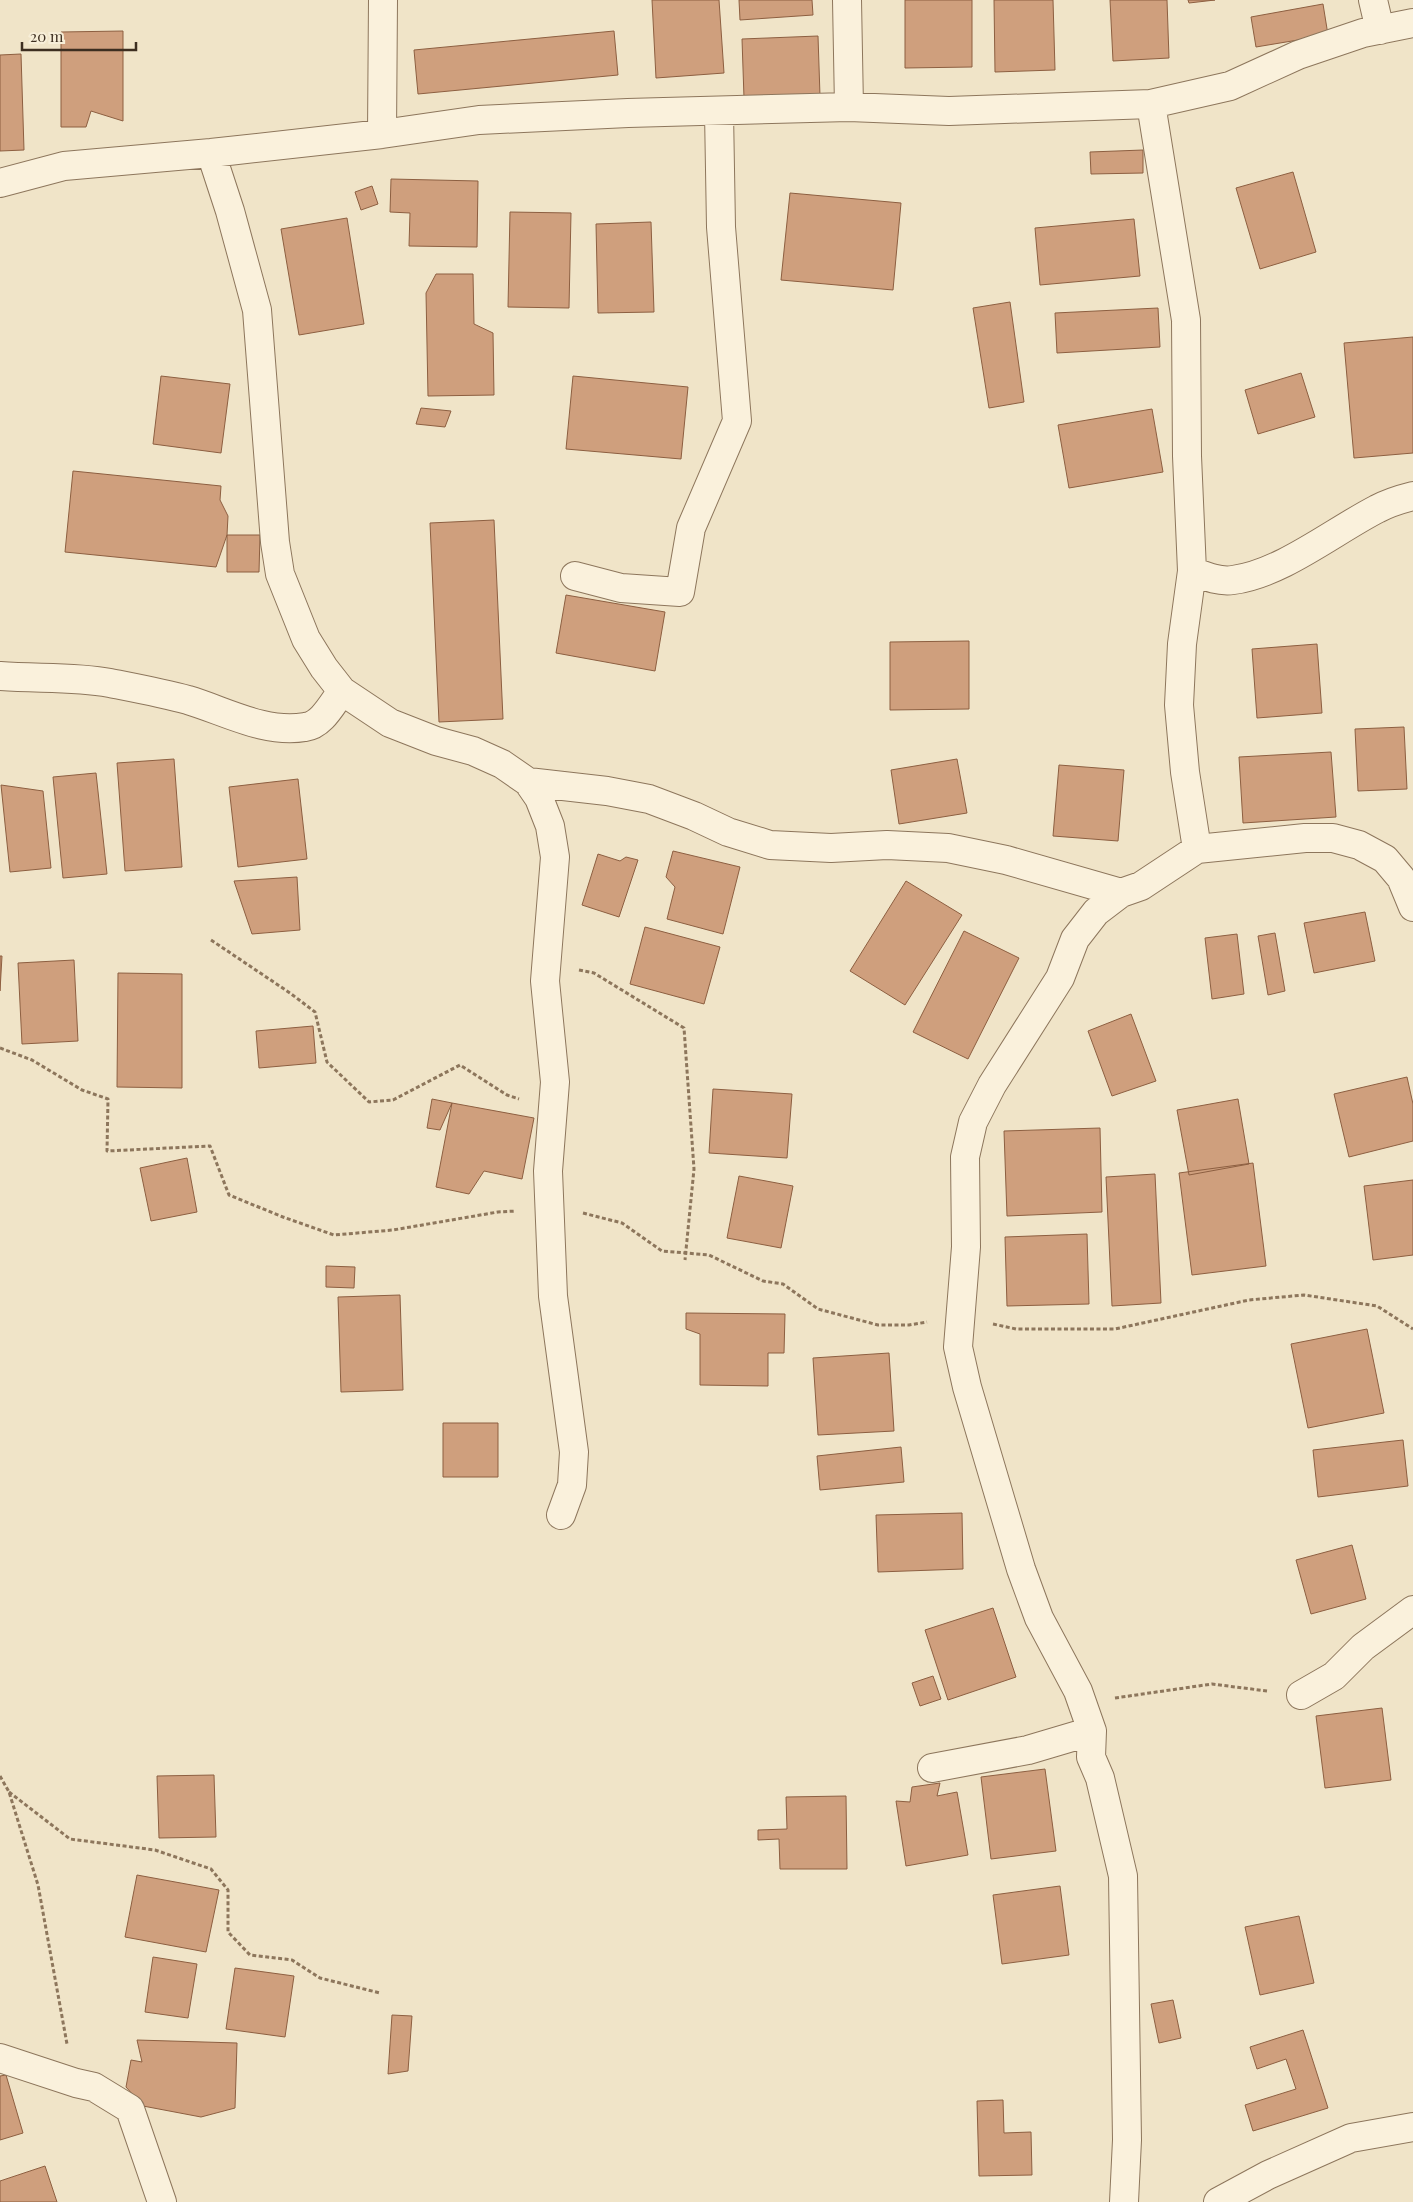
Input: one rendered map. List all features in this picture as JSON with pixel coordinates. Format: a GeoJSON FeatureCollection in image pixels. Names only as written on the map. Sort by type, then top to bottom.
{"type":"FeatureCollection","features":[{"type":"Feature","properties":{"kind":"street"},"geometry":{"type":"LineString","coordinates":[[382,134],[384,0]]}},
{"type":"Feature","properties":{"kind":"street"},"geometry":{"type":"LineString","coordinates":[[847,0],[849,108]]}},
{"type":"Feature","properties":{"kind":"street"},"geometry":{"type":"LineString","coordinates":[[1373,0],[1380,30]]}},
{"type":"Feature","properties":{"kind":"street"},"geometry":{"type":"LineString","coordinates":[[0,184],[64,166],[212,153],[382,134],[479,120],[635,112],[719,112],[849,108],[949,111],[1151,104],[1230,86],[1298,55],[1363,33],[1413,24]]}},
{"type":"Feature","properties":{"kind":"street"},"geometry":{"type":"LineString","coordinates":[[1151,104],[1186,320],[1187,456],[1192,570],[1182,644],[1179,705],[1185,772],[1197,849]]}},
{"type":"Feature","properties":{"kind":"street"},"geometry":{"type":"LineString","coordinates":[[575,576],[621,588],[680,592],[691,528],[737,421],[721,228],[719,112]]}},
{"type":"Feature","properties":{"kind":"street"},"geometry":{"type":"LineString","coordinates":[[212,153],[257,310],[274,534],[280,574],[306,639],[324,668],[342,691],[390,723],[502,764],[528,782],[539,798],[550,826],[555,857],[545,981],[555,1082],[548,1171],[549,1209],[553,1296],[574,1452],[572,1485],[561,1515]]}},
{"type":"Feature","properties":{"kind":"street"},"geometry":{"type":"LineString","coordinates":[[1192,570],[1215,579],[1232,580],[1255,575],[1312,548],[1379,507],[1413,496]]}},
{"type":"Feature","properties":{"kind":"street"},"geometry":{"type":"LineString","coordinates":[[0,676],[40,679],[74,678],[109,683],[186,700],[273,727],[293,728],[307,727],[318,722],[342,691]]}},
{"type":"Feature","properties":{"kind":"street"},"geometry":{"type":"LineString","coordinates":[[528,782],[607,791],[649,799],[694,816],[728,832],[770,845],[831,848],[887,845],[948,848],[1006,860],[1121,893]]}},
{"type":"Feature","properties":{"kind":"street"},"geometry":{"type":"LineString","coordinates":[[1124,2202],[1127,2140],[1123,1876],[1108,1806],[1100,1778],[1091,1757],[1092,1731],[1082,1704],[1039,1618],[1021,1569],[967,1387],[958,1347],[962,1317],[966,1248],[965,1157],[973,1122],[992,1085],[1060,978],[1075,939],[1096,912],[1121,893],[1141,886],[1197,849],[1305,838],[1333,838],[1359,845],[1385,859],[1401,878],[1413,907]]}},
{"type":"Feature","properties":{"kind":"street"},"geometry":{"type":"LineString","coordinates":[[1302,1695],[1334,1676],[1363,1648],[1413,1610]]}},
{"type":"Feature","properties":{"kind":"street"},"geometry":{"type":"LineString","coordinates":[[932,1768],[1028,1750],[1092,1731]]}},
{"type":"Feature","properties":{"kind":"street"},"geometry":{"type":"LineString","coordinates":[[0,2058],[94,2087],[130,2109],[162,2202]]}},
{"type":"Feature","properties":{"kind":"street"},"geometry":{"type":"LineString","coordinates":[[1218,2202],[1268,2175],[1351,2138],[1413,2127]]}},
{"type":"Feature","properties":{"kind":"path"},"geometry":{"type":"LineString","coordinates":[[211,940],[266,976],[315,1012],[326,1062],[369,1102],[393,1100],[460,1065],[507,1095],[528,1101],[551,1130]]}},
{"type":"Feature","properties":{"kind":"path"},"geometry":{"type":"LineString","coordinates":[[546,965],[594,972],[684,1028],[694,1169],[685,1260]]}},
{"type":"Feature","properties":{"kind":"path"},"geometry":{"type":"LineString","coordinates":[[0,1048],[32,1060],[82,1090],[108,1100],[106,1151],[210,1146],[229,1194],[283,1217],[334,1235],[393,1230],[498,1212],[549,1209]]}},
{"type":"Feature","properties":{"kind":"path"},"geometry":{"type":"LineString","coordinates":[[548,1171],[576,1211],[622,1223],[662,1251],[710,1255],[763,1281],[783,1284],[818,1309],[878,1324],[910,1325],[962,1317],[1016,1330],[1115,1329],[1249,1300],[1304,1295],[1377,1306],[1413,1329]]}},
{"type":"Feature","properties":{"kind":"path"},"geometry":{"type":"LineString","coordinates":[[1082,1704],[1142,1693],[1212,1684],[1302,1695]]}},
{"type":"Feature","properties":{"kind":"path"},"geometry":{"type":"LineString","coordinates":[[0,1776],[9,1792],[38,1885],[59,2005],[76,2083]]}},
{"type":"Feature","properties":{"kind":"path"},"geometry":{"type":"LineString","coordinates":[[9,1792],[70,1839],[155,1850],[211,1869],[228,1890],[228,1932],[250,1955],[292,1960],[320,1978],[380,1992]]}},
{"type":"Feature","properties":{"kind":"building"},"geometry":{"type":"Polygon","coordinates":[[[652,0],[719,0],[724,73],[656,78],[652,0]]]}},
{"type":"Feature","properties":{"kind":"building"},"geometry":{"type":"Polygon","coordinates":[[[739,0],[812,0],[813,15],[740,20],[739,0]]]}},
{"type":"Feature","properties":{"kind":"building"},"geometry":{"type":"Polygon","coordinates":[[[905,0],[972,0],[972,67],[905,68],[905,0]]]}},
{"type":"Feature","properties":{"kind":"building"},"geometry":{"type":"Polygon","coordinates":[[[994,0],[1053,0],[1055,70],[995,72],[994,0]]]}},
{"type":"Feature","properties":{"kind":"building"},"geometry":{"type":"Polygon","coordinates":[[[1110,0],[1167,0],[1169,58],[1113,61],[1110,0]]]}},
{"type":"Feature","properties":{"kind":"building"},"geometry":{"type":"Polygon","coordinates":[[[1188,0],[1215,0],[1189,3],[1188,0]]]}},
{"type":"Feature","properties":{"kind":"building"},"geometry":{"type":"Polygon","coordinates":[[[1323,4],[1328,35],[1256,47],[1251,17],[1323,4]]]}},
{"type":"Feature","properties":{"kind":"building"},"geometry":{"type":"Polygon","coordinates":[[[123,31],[123,121],[91,111],[86,127],[61,127],[61,32],[123,31]]]}},
{"type":"Feature","properties":{"kind":"building"},"geometry":{"type":"Polygon","coordinates":[[[614,31],[618,75],[418,94],[414,50],[614,31]]]}},
{"type":"Feature","properties":{"kind":"building"},"geometry":{"type":"Polygon","coordinates":[[[818,36],[820,96],[744,98],[742,39],[818,36]]]}},
{"type":"Feature","properties":{"kind":"building"},"geometry":{"type":"Polygon","coordinates":[[[21,54],[24,150],[0,151],[0,55],[21,54]]]}},
{"type":"Feature","properties":{"kind":"building"},"geometry":{"type":"Polygon","coordinates":[[[1143,150],[1143,173],[1091,174],[1090,152],[1143,150]]]}},
{"type":"Feature","properties":{"kind":"building"},"geometry":{"type":"Polygon","coordinates":[[[1293,172],[1316,252],[1260,269],[1236,188],[1293,172]]]}},
{"type":"Feature","properties":{"kind":"building"},"geometry":{"type":"Polygon","coordinates":[[[391,179],[478,181],[477,247],[409,246],[410,213],[390,212],[391,179]]]}},
{"type":"Feature","properties":{"kind":"building"},"geometry":{"type":"Polygon","coordinates":[[[372,186],[378,204],[361,210],[355,192],[372,186]]]}},
{"type":"Feature","properties":{"kind":"building"},"geometry":{"type":"Polygon","coordinates":[[[790,193],[901,203],[893,290],[781,280],[790,193]]]}},
{"type":"Feature","properties":{"kind":"building"},"geometry":{"type":"Polygon","coordinates":[[[510,212],[571,213],[569,308],[508,307],[510,212]]]}},
{"type":"Feature","properties":{"kind":"building"},"geometry":{"type":"Polygon","coordinates":[[[347,218],[364,324],[299,335],[281,229],[347,218]]]}},
{"type":"Feature","properties":{"kind":"building"},"geometry":{"type":"Polygon","coordinates":[[[1134,219],[1140,276],[1040,285],[1035,228],[1134,219]]]}},
{"type":"Feature","properties":{"kind":"building"},"geometry":{"type":"Polygon","coordinates":[[[651,222],[654,312],[598,313],[596,224],[651,222]]]}},
{"type":"Feature","properties":{"kind":"building"},"geometry":{"type":"Polygon","coordinates":[[[436,274],[473,274],[474,324],[493,333],[494,395],[428,396],[426,293],[436,274]]]}},
{"type":"Feature","properties":{"kind":"building"},"geometry":{"type":"Polygon","coordinates":[[[1010,302],[1024,402],[989,408],[973,308],[1010,302]]]}},
{"type":"Feature","properties":{"kind":"building"},"geometry":{"type":"Polygon","coordinates":[[[1158,308],[1160,347],[1057,353],[1055,313],[1158,308]]]}},
{"type":"Feature","properties":{"kind":"building"},"geometry":{"type":"Polygon","coordinates":[[[1413,337],[1413,453],[1354,458],[1344,343],[1413,337]]]}},
{"type":"Feature","properties":{"kind":"building"},"geometry":{"type":"Polygon","coordinates":[[[1301,373],[1315,417],[1258,434],[1245,390],[1301,373]]]}},
{"type":"Feature","properties":{"kind":"building"},"geometry":{"type":"Polygon","coordinates":[[[161,376],[230,384],[221,453],[153,444],[161,376]]]}},
{"type":"Feature","properties":{"kind":"building"},"geometry":{"type":"Polygon","coordinates":[[[573,376],[688,387],[681,459],[566,449],[573,376]]]}},
{"type":"Feature","properties":{"kind":"building"},"geometry":{"type":"Polygon","coordinates":[[[421,408],[451,411],[445,427],[416,424],[421,408]]]}},
{"type":"Feature","properties":{"kind":"building"},"geometry":{"type":"Polygon","coordinates":[[[1152,409],[1163,472],[1069,488],[1058,425],[1152,409]]]}},
{"type":"Feature","properties":{"kind":"building"},"geometry":{"type":"Polygon","coordinates":[[[73,471],[221,486],[220,500],[228,516],[227,535],[216,567],[65,552],[73,471]]]}},
{"type":"Feature","properties":{"kind":"building"},"geometry":{"type":"Polygon","coordinates":[[[494,520],[503,719],[439,722],[430,523],[494,520]]]}},
{"type":"Feature","properties":{"kind":"building"},"geometry":{"type":"Polygon","coordinates":[[[227,535],[260,535],[259,572],[227,572],[227,535]]]}},
{"type":"Feature","properties":{"kind":"building"},"geometry":{"type":"Polygon","coordinates":[[[566,595],[665,612],[655,671],[556,653],[566,595]]]}},
{"type":"Feature","properties":{"kind":"building"},"geometry":{"type":"Polygon","coordinates":[[[969,641],[969,709],[890,710],[890,642],[969,641]]]}},
{"type":"Feature","properties":{"kind":"building"},"geometry":{"type":"Polygon","coordinates":[[[1317,644],[1322,713],[1257,718],[1252,649],[1317,644]]]}},
{"type":"Feature","properties":{"kind":"building"},"geometry":{"type":"Polygon","coordinates":[[[1404,727],[1407,789],[1358,791],[1355,729],[1404,727]]]}},
{"type":"Feature","properties":{"kind":"building"},"geometry":{"type":"Polygon","coordinates":[[[1331,752],[1336,817],[1243,823],[1239,757],[1331,752]]]}},
{"type":"Feature","properties":{"kind":"building"},"geometry":{"type":"Polygon","coordinates":[[[174,759],[182,867],[125,871],[117,763],[174,759]]]}},
{"type":"Feature","properties":{"kind":"building"},"geometry":{"type":"Polygon","coordinates":[[[957,759],[967,813],[899,824],[891,770],[957,759]]]}},
{"type":"Feature","properties":{"kind":"building"},"geometry":{"type":"Polygon","coordinates":[[[1059,765],[1124,770],[1118,841],[1053,836],[1059,765]]]}},
{"type":"Feature","properties":{"kind":"building"},"geometry":{"type":"Polygon","coordinates":[[[96,773],[107,874],[63,878],[53,777],[96,773]]]}},
{"type":"Feature","properties":{"kind":"building"},"geometry":{"type":"Polygon","coordinates":[[[298,779],[307,859],[238,867],[229,787],[298,779]]]}},
{"type":"Feature","properties":{"kind":"building"},"geometry":{"type":"Polygon","coordinates":[[[1,785],[43,791],[51,868],[10,872],[1,785]]]}},
{"type":"Feature","properties":{"kind":"building"},"geometry":{"type":"Polygon","coordinates":[[[673,851],[740,867],[723,934],[667,919],[675,887],[666,877],[673,851]]]}},
{"type":"Feature","properties":{"kind":"building"},"geometry":{"type":"Polygon","coordinates":[[[598,854],[620,861],[626,857],[638,860],[619,917],[582,905],[598,854]]]}},
{"type":"Feature","properties":{"kind":"building"},"geometry":{"type":"Polygon","coordinates":[[[297,877],[300,930],[252,934],[234,881],[297,877]]]}},
{"type":"Feature","properties":{"kind":"building"},"geometry":{"type":"Polygon","coordinates":[[[906,881],[962,915],[905,1005],[850,971],[906,881]]]}},
{"type":"Feature","properties":{"kind":"building"},"geometry":{"type":"Polygon","coordinates":[[[1365,912],[1375,961],[1314,973],[1304,923],[1365,912]]]}},
{"type":"Feature","properties":{"kind":"building"},"geometry":{"type":"Polygon","coordinates":[[[645,927],[720,947],[704,1004],[630,984],[645,927]]]}},
{"type":"Feature","properties":{"kind":"building"},"geometry":{"type":"Polygon","coordinates":[[[964,931],[1019,958],[968,1059],[913,1032],[964,931]]]}},
{"type":"Feature","properties":{"kind":"building"},"geometry":{"type":"Polygon","coordinates":[[[1275,933],[1285,991],[1268,995],[1258,936],[1275,933]]]}},
{"type":"Feature","properties":{"kind":"building"},"geometry":{"type":"Polygon","coordinates":[[[1237,934],[1244,994],[1212,999],[1205,938],[1237,934]]]}},
{"type":"Feature","properties":{"kind":"building"},"geometry":{"type":"Polygon","coordinates":[[[0,956],[2,956],[0,991],[0,956]]]}},
{"type":"Feature","properties":{"kind":"building"},"geometry":{"type":"Polygon","coordinates":[[[74,960],[78,1041],[22,1044],[18,963],[74,960]]]}},
{"type":"Feature","properties":{"kind":"building"},"geometry":{"type":"Polygon","coordinates":[[[118,973],[182,974],[182,1088],[117,1087],[118,973]]]}},
{"type":"Feature","properties":{"kind":"building"},"geometry":{"type":"Polygon","coordinates":[[[1131,1014],[1156,1081],[1112,1096],[1088,1031],[1131,1014]]]}},
{"type":"Feature","properties":{"kind":"building"},"geometry":{"type":"Polygon","coordinates":[[[313,1026],[316,1063],[259,1068],[256,1031],[313,1026]]]}},
{"type":"Feature","properties":{"kind":"building"},"geometry":{"type":"Polygon","coordinates":[[[1407,1077],[1413,1104],[1413,1141],[1349,1157],[1334,1094],[1407,1077]]]}},
{"type":"Feature","properties":{"kind":"building"},"geometry":{"type":"Polygon","coordinates":[[[713,1089],[792,1094],[787,1158],[709,1153],[713,1089]]]}},
{"type":"Feature","properties":{"kind":"building"},"geometry":{"type":"Polygon","coordinates":[[[432,1099],[452,1103],[440,1130],[427,1128],[432,1099]]]}},
{"type":"Feature","properties":{"kind":"building"},"geometry":{"type":"Polygon","coordinates":[[[1238,1099],[1249,1164],[1189,1175],[1177,1110],[1238,1099]]]}},
{"type":"Feature","properties":{"kind":"building"},"geometry":{"type":"Polygon","coordinates":[[[452,1103],[534,1118],[522,1179],[484,1171],[469,1194],[436,1187],[452,1103]]]}},
{"type":"Feature","properties":{"kind":"building"},"geometry":{"type":"Polygon","coordinates":[[[1100,1128],[1102,1212],[1007,1216],[1004,1131],[1100,1128]]]}},
{"type":"Feature","properties":{"kind":"building"},"geometry":{"type":"Polygon","coordinates":[[[187,1158],[197,1212],[151,1221],[140,1168],[187,1158]]]}},
{"type":"Feature","properties":{"kind":"building"},"geometry":{"type":"Polygon","coordinates":[[[1253,1163],[1266,1266],[1192,1275],[1179,1173],[1253,1163]]]}},
{"type":"Feature","properties":{"kind":"building"},"geometry":{"type":"Polygon","coordinates":[[[1155,1174],[1161,1303],[1112,1306],[1106,1177],[1155,1174]]]}},
{"type":"Feature","properties":{"kind":"building"},"geometry":{"type":"Polygon","coordinates":[[[739,1176],[793,1186],[781,1248],[727,1238],[739,1176]]]}},
{"type":"Feature","properties":{"kind":"building"},"geometry":{"type":"Polygon","coordinates":[[[1413,1180],[1413,1255],[1373,1260],[1364,1186],[1413,1180]]]}},
{"type":"Feature","properties":{"kind":"building"},"geometry":{"type":"Polygon","coordinates":[[[1087,1234],[1089,1304],[1007,1306],[1005,1237],[1087,1234]]]}},
{"type":"Feature","properties":{"kind":"building"},"geometry":{"type":"Polygon","coordinates":[[[326,1266],[355,1267],[354,1288],[326,1287],[326,1266]]]}},
{"type":"Feature","properties":{"kind":"building"},"geometry":{"type":"Polygon","coordinates":[[[400,1295],[403,1390],[341,1392],[338,1297],[400,1295]]]}},
{"type":"Feature","properties":{"kind":"building"},"geometry":{"type":"Polygon","coordinates":[[[686,1313],[785,1314],[784,1353],[768,1353],[768,1386],[700,1385],[700,1334],[686,1329],[686,1313]]]}},
{"type":"Feature","properties":{"kind":"building"},"geometry":{"type":"Polygon","coordinates":[[[1367,1329],[1384,1413],[1308,1428],[1291,1344],[1367,1329]]]}},
{"type":"Feature","properties":{"kind":"building"},"geometry":{"type":"Polygon","coordinates":[[[889,1353],[894,1431],[818,1435],[813,1358],[889,1353]]]}},
{"type":"Feature","properties":{"kind":"building"},"geometry":{"type":"Polygon","coordinates":[[[443,1423],[498,1423],[498,1477],[443,1477],[443,1423]]]}},
{"type":"Feature","properties":{"kind":"building"},"geometry":{"type":"Polygon","coordinates":[[[1403,1440],[1408,1486],[1318,1497],[1313,1450],[1403,1440]]]}},
{"type":"Feature","properties":{"kind":"building"},"geometry":{"type":"Polygon","coordinates":[[[901,1447],[904,1482],[820,1490],[817,1456],[901,1447]]]}},
{"type":"Feature","properties":{"kind":"building"},"geometry":{"type":"Polygon","coordinates":[[[962,1513],[963,1569],[878,1572],[876,1515],[962,1513]]]}},
{"type":"Feature","properties":{"kind":"building"},"geometry":{"type":"Polygon","coordinates":[[[1352,1545],[1366,1599],[1311,1614],[1296,1560],[1352,1545]]]}},
{"type":"Feature","properties":{"kind":"building"},"geometry":{"type":"Polygon","coordinates":[[[993,1608],[1016,1677],[948,1700],[925,1630],[993,1608]]]}},
{"type":"Feature","properties":{"kind":"building"},"geometry":{"type":"Polygon","coordinates":[[[933,1676],[941,1699],[920,1706],[912,1683],[933,1676]]]}},
{"type":"Feature","properties":{"kind":"building"},"geometry":{"type":"Polygon","coordinates":[[[1382,1708],[1391,1780],[1325,1788],[1316,1716],[1382,1708]]]}},
{"type":"Feature","properties":{"kind":"building"},"geometry":{"type":"Polygon","coordinates":[[[1045,1769],[1056,1851],[991,1859],[981,1777],[1045,1769]]]}},
{"type":"Feature","properties":{"kind":"building"},"geometry":{"type":"Polygon","coordinates":[[[214,1775],[216,1837],[159,1838],[157,1776],[214,1775]]]}},
{"type":"Feature","properties":{"kind":"building"},"geometry":{"type":"Polygon","coordinates":[[[940,1783],[937,1796],[957,1792],[968,1855],[906,1866],[896,1801],[910,1802],[912,1787],[940,1783]]]}},
{"type":"Feature","properties":{"kind":"building"},"geometry":{"type":"Polygon","coordinates":[[[846,1796],[847,1869],[780,1869],[779,1839],[758,1840],[758,1830],[787,1829],[786,1797],[846,1796]]]}},
{"type":"Feature","properties":{"kind":"building"},"geometry":{"type":"Polygon","coordinates":[[[137,1875],[219,1890],[206,1952],[125,1937],[137,1875]]]}},
{"type":"Feature","properties":{"kind":"building"},"geometry":{"type":"Polygon","coordinates":[[[1060,1886],[1069,1955],[1002,1964],[993,1895],[1060,1886]]]}},
{"type":"Feature","properties":{"kind":"building"},"geometry":{"type":"Polygon","coordinates":[[[1299,1916],[1314,1983],[1260,1995],[1245,1927],[1299,1916]]]}},
{"type":"Feature","properties":{"kind":"building"},"geometry":{"type":"Polygon","coordinates":[[[153,1957],[197,1964],[188,2018],[145,2012],[153,1957]]]}},
{"type":"Feature","properties":{"kind":"building"},"geometry":{"type":"Polygon","coordinates":[[[235,1968],[294,1976],[285,2037],[226,2029],[235,1968]]]}},
{"type":"Feature","properties":{"kind":"building"},"geometry":{"type":"Polygon","coordinates":[[[1173,2000],[1181,2038],[1159,2043],[1151,2004],[1173,2000]]]}},
{"type":"Feature","properties":{"kind":"building"},"geometry":{"type":"Polygon","coordinates":[[[392,2015],[412,2016],[408,2071],[388,2074],[392,2015]]]}},
{"type":"Feature","properties":{"kind":"building"},"geometry":{"type":"Polygon","coordinates":[[[1303,2030],[1328,2108],[1253,2131],[1245,2105],[1296,2089],[1286,2059],[1257,2069],[1250,2047],[1303,2030]]]}},
{"type":"Feature","properties":{"kind":"building"},"geometry":{"type":"Polygon","coordinates":[[[137,2040],[237,2043],[235,2108],[201,2117],[143,2106],[126,2087],[131,2060],[142,2062],[137,2040]]]}},
{"type":"Feature","properties":{"kind":"building"},"geometry":{"type":"Polygon","coordinates":[[[6,2075],[23,2133],[0,2140],[0,2076],[6,2075]]]}},
{"type":"Feature","properties":{"kind":"building"},"geometry":{"type":"Polygon","coordinates":[[[1003,2100],[1004,2133],[1031,2132],[1032,2175],[979,2176],[977,2101],[1003,2100]]]}},
{"type":"Feature","properties":{"kind":"building"},"geometry":{"type":"Polygon","coordinates":[[[45,2166],[57,2202],[0,2202],[0,2181],[45,2166]]]}}]}
